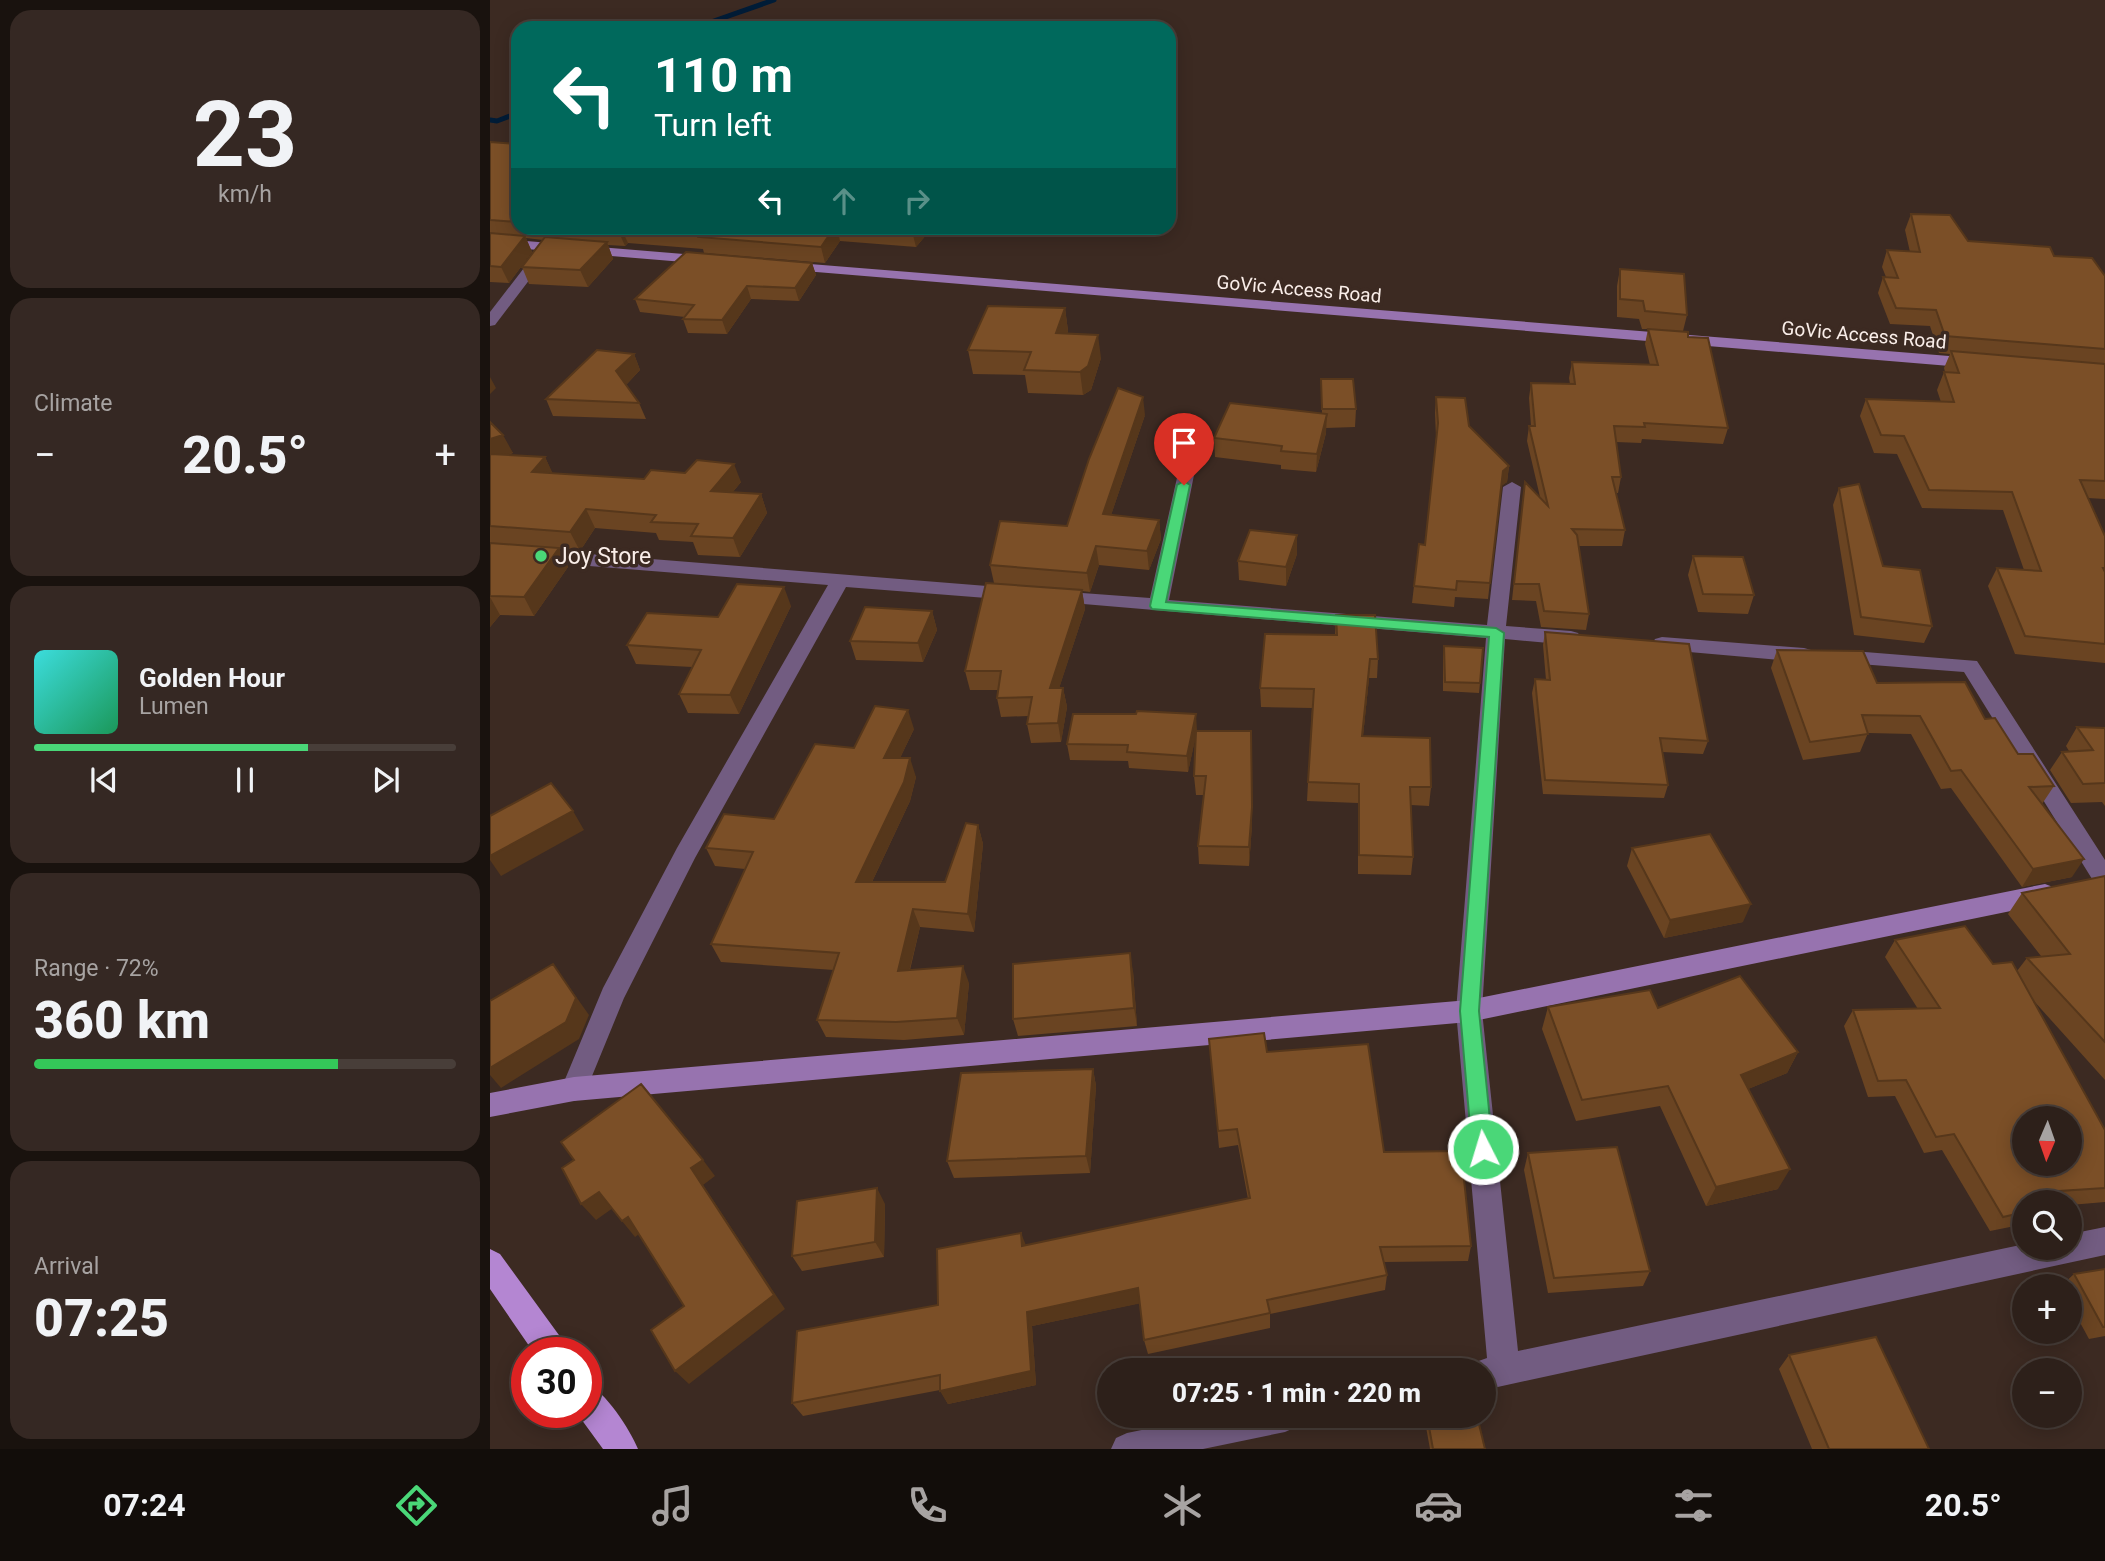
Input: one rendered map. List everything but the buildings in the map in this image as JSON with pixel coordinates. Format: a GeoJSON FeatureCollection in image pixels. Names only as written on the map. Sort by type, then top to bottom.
{"type":"FeatureCollection","features":[{"type":"Feature","properties":{"kind":"main road"},"geometry":{"type":"LineString","coordinates":[[490,242],[728,262]]}},
{"type":"Feature","properties":{"kind":"main road","name":"GoVic Access Road"},"geometry":{"type":"LineString","coordinates":[[769,265],[1994,365]]}},
{"type":"Feature","properties":{"kind":"main road"},"geometry":{"type":"LineString","coordinates":[[490,1105],[574,1089],[1469,1011],[2105,881]]}},
{"type":"Feature","properties":{"kind":"main road"},"geometry":{"type":"LineString","coordinates":[[490,1264],[542,1337]]}},
{"type":"Feature","properties":{"kind":"main road"},"geometry":{"type":"LineString","coordinates":[[602,1421],[622,1449]]}},
{"type":"Feature","properties":{"kind":"street"},"geometry":{"type":"LineString","coordinates":[[490,322],[547,247]]}},
{"type":"Feature","properties":{"kind":"street"},"geometry":{"type":"LineString","coordinates":[[1157,606],[1189,460]]}},
{"type":"Feature","properties":{"kind":"street"},"geometry":{"type":"LineString","coordinates":[[1493,1358],[1469,1011],[1496,633],[1512,486]]}},
{"type":"Feature","properties":{"kind":"street"},"geometry":{"type":"LineString","coordinates":[[490,552],[1594,640]]}},
{"type":"Feature","properties":{"kind":"street"},"geometry":{"type":"LineString","coordinates":[[574,1089],[612,996],[679,866],[840,580]]}},
{"type":"Feature","properties":{"kind":"street"},"geometry":{"type":"LineString","coordinates":[[1636,643],[1970,666],[2105,881]]}},
{"type":"Feature","properties":{"kind":"street"},"geometry":{"type":"LineString","coordinates":[[1496,1372],[2105,1241]]}},
{"type":"Feature","properties":{"kind":"street"},"geometry":{"type":"LineString","coordinates":[[1127,1449],[1228,1428]]}},
{"type":"Feature","properties":{"kind":"waterway"},"geometry":{"type":"LineString","coordinates":[[714,21],[774,0]]}},
{"type":"Feature","properties":{"kind":"waterway"},"geometry":{"type":"LineString","coordinates":[[490,120],[497,121],[511,116]]}},
{"type":"Feature","properties":{"kind":"place","name":"Joy Store"},"geometry":{"type":"Point","coordinates":[541,556]}},
{"type":"Feature","properties":{"kind":"route"},"geometry":{"type":"LineString","coordinates":[[1184,485],[1157,606],[1496,633],[1469,1011],[1483,1149]]}}]}
